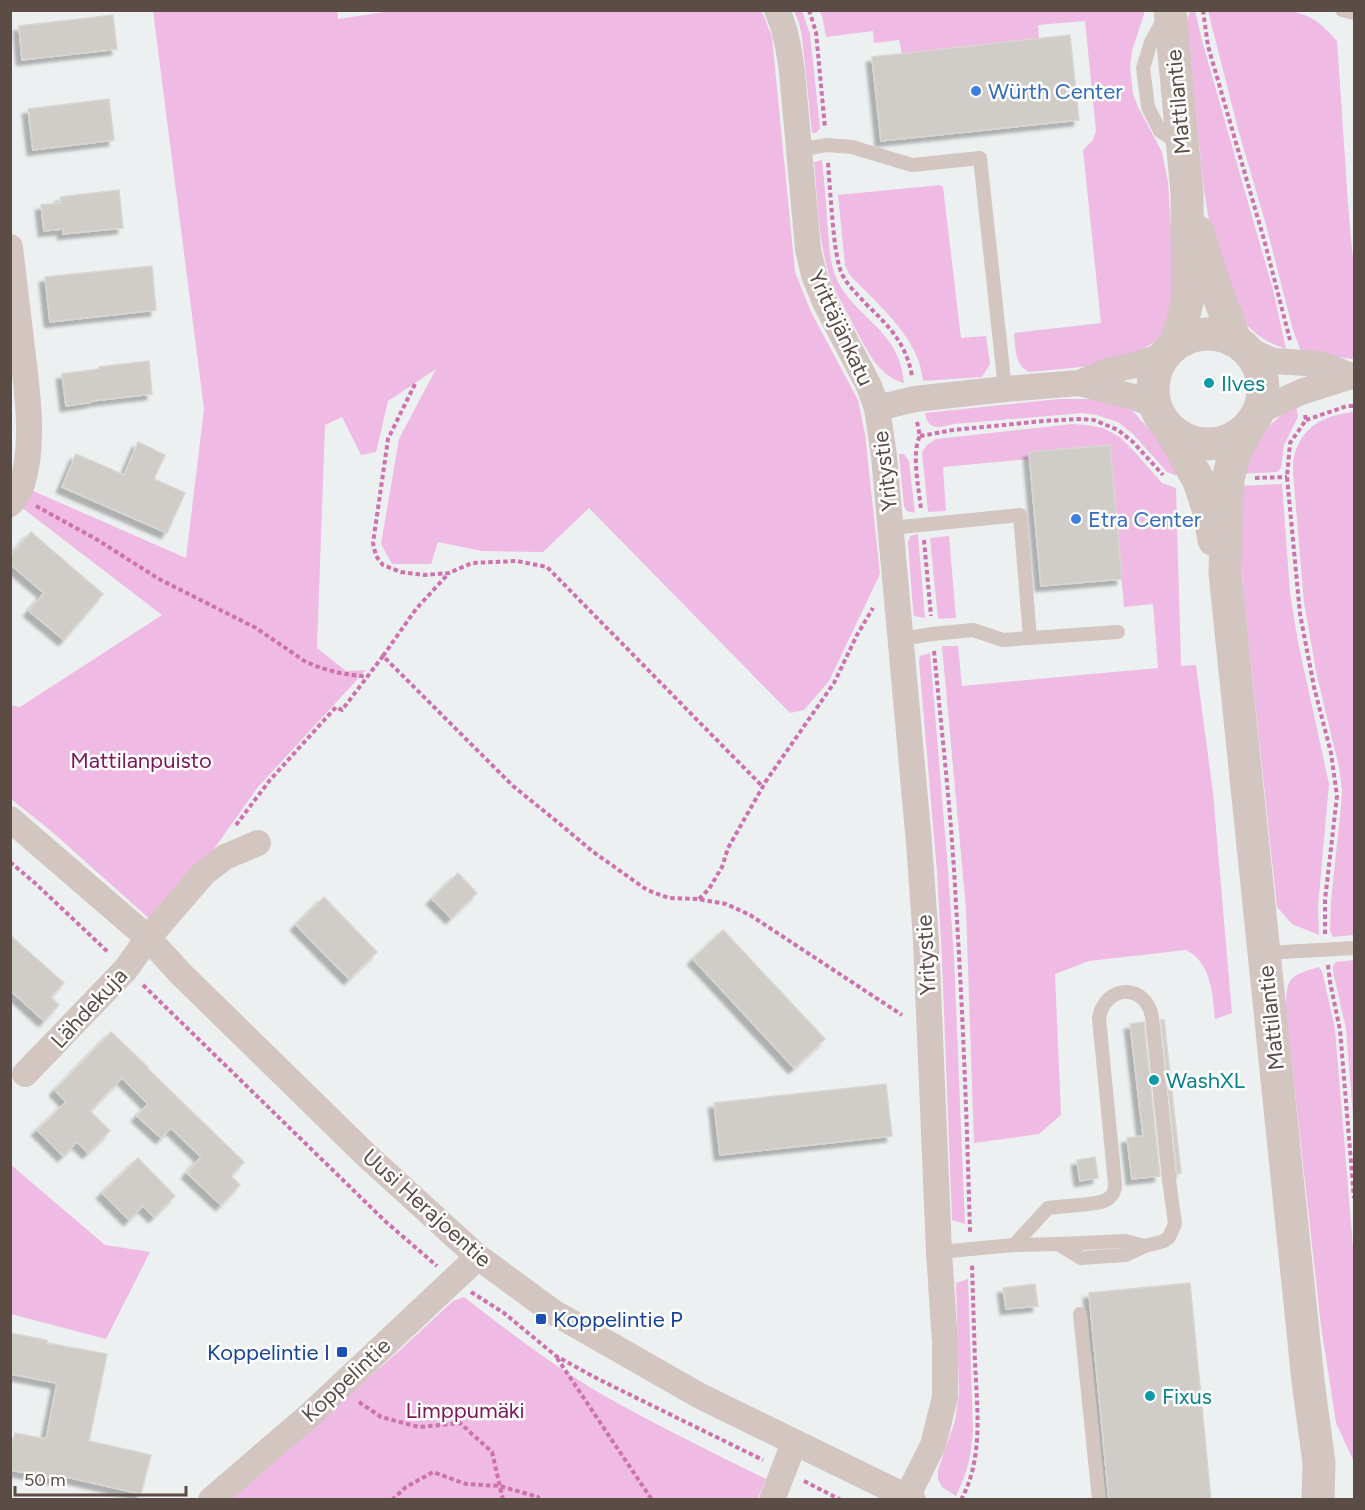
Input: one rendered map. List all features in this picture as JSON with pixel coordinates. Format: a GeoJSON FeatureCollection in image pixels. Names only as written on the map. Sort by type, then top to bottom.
{"type":"FeatureCollection","features":[{"type":"Feature","properties":{"kind":"street","name":"Yrittäjänkatu"},"geometry":{"type":"LineString","coordinates":[[777,10],[789,44],[808,249],[814,275],[877,408],[915,399],[1079,382],[1108,371],[1135,365],[1169,350]]}},
{"type":"Feature","properties":{"kind":"street","name":"Mattilantie"},"geometry":{"type":"LineString","coordinates":[[1169,10],[1187,193],[1188,298],[1182,323],[1169,350]]}},
{"type":"Feature","properties":{"kind":"street","name":"Mattilantie"},"geometry":{"type":"LineString","coordinates":[[1187,193],[1209,269],[1241,345]]}},
{"type":"Feature","properties":{"kind":"street"},"geometry":{"type":"LineString","coordinates":[[10,247],[28,418],[26,468],[22,485],[14,500]]}},
{"type":"Feature","properties":{"kind":"street"},"geometry":{"type":"LineString","coordinates":[[1213,480],[1163,418],[1152,388],[1155,371],[1169,350],[1189,336],[1204,333],[1220,334],[1273,361],[1320,364],[1353,376]]}},
{"type":"Feature","properties":{"kind":"street"},"geometry":{"type":"LineString","coordinates":[[1241,345],[1257,363],[1263,379],[1263,396],[1254,419]]}},
{"type":"Feature","properties":{"kind":"street"},"geometry":{"type":"LineString","coordinates":[[1163,418],[1185,440],[1200,444],[1216,444],[1234,438],[1254,419],[1301,392],[1353,376]]}},
{"type":"Feature","properties":{"kind":"street","name":"Yrittäjänkatu"},"geometry":{"type":"LineString","coordinates":[[1079,382],[1134,397],[1163,418]]}},
{"type":"Feature","properties":{"kind":"street","name":"Yritystie"},"geometry":{"type":"LineString","coordinates":[[877,408],[902,639],[926,940],[945,1344],[945,1397],[933,1445],[910,1498]]}},
{"type":"Feature","properties":{"kind":"street","name":"Mattilantie"},"geometry":{"type":"LineString","coordinates":[[1254,419],[1234,454],[1213,480],[1225,573],[1308,1381],[1319,1464],[1318,1500]]}},
{"type":"Feature","properties":{"kind":"street","name":"Uusi Herajoentie"},"geometry":{"type":"LineString","coordinates":[[10,819],[148,938],[180,973],[365,1154],[478,1257],[553,1312],[700,1396],[910,1498]]}},
{"type":"Feature","properties":{"kind":"street","name":"Lähdekuja"},"geometry":{"type":"LineString","coordinates":[[26,1074],[126,969],[148,938],[204,873],[225,857],[258,843]]}},
{"type":"Feature","properties":{"kind":"street","name":"Koppelintie"},"geometry":{"type":"LineString","coordinates":[[212,1500],[312,1413],[478,1257]]}},
{"type":"Feature","properties":{"kind":"street"},"geometry":{"type":"LineString","coordinates":[[772,1500],[795,1443]]}},
{"type":"Feature","properties":{"kind":"street","name":"Mattilantie"},"geometry":{"type":"LineString","coordinates":[[1319,1464],[1330,1500]]}},
{"type":"Feature","properties":{"kind":"lane"},"geometry":{"type":"LineString","coordinates":[[1342,10],[1354,13]]}},
{"type":"Feature","properties":{"kind":"lane"},"geometry":{"type":"LineString","coordinates":[[798,150],[827,145],[852,147],[912,165],[980,158],[1005,389]]}},
{"type":"Feature","properties":{"kind":"lane"},"geometry":{"type":"LineString","coordinates":[[891,528],[1020,515],[1030,638]]}},
{"type":"Feature","properties":{"kind":"lane"},"geometry":{"type":"LineString","coordinates":[[902,639],[933,633],[973,630],[1003,640],[1118,632]]}},
{"type":"Feature","properties":{"kind":"lane"},"geometry":{"type":"LineString","coordinates":[[1264,953],[1354,948]]}},
{"type":"Feature","properties":{"kind":"lane"},"geometry":{"type":"LineString","coordinates":[[1014,1245],[1048,1208],[1102,1202],[1112,1196],[1115,1190],[1099,1018],[1104,1002],[1110,997],[1117,993],[1134,993],[1141,996],[1151,1009],[1175,1224],[1169,1237],[1164,1241],[1145,1246],[1126,1255],[1081,1258],[1058,1244]]}},
{"type":"Feature","properties":{"kind":"lane"},"geometry":{"type":"LineString","coordinates":[[939,1252],[1014,1245],[1125,1241],[1145,1246]]}},
{"type":"Feature","properties":{"kind":"lane"},"geometry":{"type":"LineString","coordinates":[[1080,1314],[1099,1500]]}},
{"type":"Feature","properties":{"kind":"path"},"geometry":{"type":"LineString","coordinates":[[809,10],[816,32],[838,260],[842,274],[851,288],[901,344],[909,360],[913,383]]}},
{"type":"Feature","properties":{"kind":"path"},"geometry":{"type":"LineString","coordinates":[[1203,10],[1208,45],[1297,363]]}},
{"type":"Feature","properties":{"kind":"path"},"geometry":{"type":"LineString","coordinates":[[415,384],[388,439],[373,543],[376,556],[383,565],[401,572],[424,575],[449,573],[472,563],[517,561],[548,567],[763,787]]}},
{"type":"Feature","properties":{"kind":"path"},"geometry":{"type":"LineString","coordinates":[[1301,392],[1306,420]]}},
{"type":"Feature","properties":{"kind":"path"},"geometry":{"type":"LineString","coordinates":[[1354,406],[1347,405],[1306,420],[1290,443],[1287,477],[1300,614],[1314,687],[1331,753],[1337,796],[1325,900],[1326,950],[1340,1030],[1354,1198]]}},
{"type":"Feature","properties":{"kind":"path"},"geometry":{"type":"LineString","coordinates":[[920,436],[953,430],[1043,421],[1094,420],[1118,430],[1133,442],[1161,474],[1180,483],[1287,477]]}},
{"type":"Feature","properties":{"kind":"path"},"geometry":{"type":"LineString","coordinates":[[14,500],[96,539],[159,579],[256,628],[306,662],[340,673],[367,677]]}},
{"type":"Feature","properties":{"kind":"path"},"geometry":{"type":"LineString","coordinates":[[236,826],[270,780],[336,707],[342,710],[416,609],[449,573]]}},
{"type":"Feature","properties":{"kind":"path"},"geometry":{"type":"LineString","coordinates":[[698,899],[709,889],[722,867],[728,848],[763,787],[834,683],[877,600]]}},
{"type":"Feature","properties":{"kind":"path"},"geometry":{"type":"LineString","coordinates":[[383,656],[513,786],[592,851],[647,890],[669,898],[698,899],[726,904],[750,915],[902,1015]]}},
{"type":"Feature","properties":{"kind":"path"},"geometry":{"type":"LineString","coordinates":[[555,1356],[652,1500]]}},
{"type":"Feature","properties":{"kind":"path"},"geometry":{"type":"LineString","coordinates":[[338,1388],[381,1417],[419,1427],[460,1423],[492,1452],[503,1500]]}},
{"type":"Feature","properties":{"kind":"path"},"geometry":{"type":"LineString","coordinates":[[393,1500],[406,1486],[433,1472],[466,1484],[500,1486],[538,1497],[538,1500]]}},
{"type":"Feature","properties":{"kind":"green space","name":"Mattilanpuisto"},"geometry":{"type":"Polygon","coordinates":[[[337,10],[338,19],[397,10],[759,10],[763,14],[772,37],[795,272],[811,312],[858,400],[865,434],[880,574],[829,681],[804,710],[790,713],[589,508],[543,552],[482,551],[438,542],[431,564],[392,564],[381,544],[399,439],[436,369],[388,401],[376,452],[361,455],[342,417],[325,425],[317,648],[346,671],[366,670],[258,787],[199,870],[152,921],[50,830],[11,799],[10,705],[20,707],[162,615],[21,507],[31,490],[186,558],[204,409],[153,11],[337,10]]]}},
{"type":"Feature","properties":{"kind":"green space"},"geometry":{"type":"Polygon","coordinates":[[[1287,10],[1315,21],[1337,41],[1354,263],[1354,359],[1302,354],[1293,330],[1208,11],[1287,10]]]}},
{"type":"Feature","properties":{"kind":"green space"},"geometry":{"type":"Polygon","coordinates":[[[794,11],[802,11],[810,34],[820,128],[816,133],[812,133],[802,37],[794,11]]]}},
{"type":"Feature","properties":{"kind":"green space"},"geometry":{"type":"Polygon","coordinates":[[[819,11],[1145,11],[1132,51],[1130,67],[1133,94],[1162,152],[1168,182],[1175,294],[1167,324],[1160,336],[1133,355],[1102,365],[1029,372],[1018,361],[1014,333],[1101,323],[1083,150],[1093,140],[1096,131],[1085,21],[1038,25],[1039,39],[902,54],[899,40],[874,43],[873,31],[826,37],[819,11]]]}},
{"type":"Feature","properties":{"kind":"green space"},"geometry":{"type":"Polygon","coordinates":[[[1190,11],[1195,11],[1273,290],[1286,349],[1262,338],[1242,319],[1209,221],[1203,183],[1187,21],[1190,11]]]}},
{"type":"Feature","properties":{"kind":"green space"},"geometry":{"type":"Polygon","coordinates":[[[822,160],[834,274],[845,294],[895,350],[901,365],[904,383],[887,375],[874,361],[833,286],[824,256],[818,209],[814,162],[822,160]]]}},
{"type":"Feature","properties":{"kind":"green space"},"geometry":{"type":"Polygon","coordinates":[[[940,185],[943,187],[961,338],[986,336],[990,364],[982,377],[923,381],[920,365],[906,336],[849,274],[845,265],[838,195],[940,185]]]}},
{"type":"Feature","properties":{"kind":"green space"},"geometry":{"type":"Polygon","coordinates":[[[1059,399],[1098,399],[1132,410],[1167,450],[1184,474],[1175,475],[1167,472],[1132,433],[1118,422],[1096,415],[1083,413],[935,427],[929,423],[925,413],[1059,399]]]}},
{"type":"Feature","properties":{"kind":"green space"},"geometry":{"type":"Polygon","coordinates":[[[1296,405],[1298,417],[1284,445],[1281,468],[1277,472],[1239,474],[1261,434],[1282,414],[1296,405]]]}},
{"type":"Feature","properties":{"kind":"green space"},"geometry":{"type":"Polygon","coordinates":[[[1354,412],[1354,935],[1333,937],[1330,930],[1331,901],[1342,790],[1304,603],[1293,465],[1299,443],[1310,428],[1326,418],[1354,412]]]}},
{"type":"Feature","properties":{"kind":"green space"},"geometry":{"type":"Polygon","coordinates":[[[1072,424],[1103,428],[1120,437],[1162,483],[1176,488],[1181,666],[1196,665],[1213,793],[1232,1013],[1215,1019],[1211,988],[1206,972],[1197,958],[1186,950],[1089,961],[1055,974],[1061,1115],[1039,1134],[974,1143],[966,909],[942,646],[958,646],[962,686],[1158,668],[1153,604],[1124,607],[1110,445],[1030,452],[1030,459],[943,467],[946,511],[928,512],[922,452],[936,439],[1072,424]]]}},
{"type":"Feature","properties":{"kind":"green space"},"geometry":{"type":"Polygon","coordinates":[[[899,454],[904,454],[909,461],[915,513],[907,511],[904,506],[899,454]]]}},
{"type":"Feature","properties":{"kind":"green space"},"geometry":{"type":"Polygon","coordinates":[[[1282,484],[1290,593],[1298,642],[1329,784],[1318,907],[1319,935],[1292,924],[1277,907],[1236,506],[1237,486],[1282,484]]]}},
{"type":"Feature","properties":{"kind":"green space"},"geometry":{"type":"Polygon","coordinates":[[[918,534],[925,618],[914,616],[913,609],[908,542],[910,536],[918,534]]]}},
{"type":"Feature","properties":{"kind":"green space"},"geometry":{"type":"Polygon","coordinates":[[[949,536],[956,618],[938,619],[930,538],[949,536]]]}},
{"type":"Feature","properties":{"kind":"green space"},"geometry":{"type":"Polygon","coordinates":[[[930,653],[954,958],[965,1224],[952,1220],[937,872],[919,661],[920,656],[930,653]]]}},
{"type":"Feature","properties":{"kind":"green space"},"geometry":{"type":"Polygon","coordinates":[[[1354,960],[1354,1130],[1346,1029],[1333,966],[1336,962],[1354,960]]]}},
{"type":"Feature","properties":{"kind":"green space"},"geometry":{"type":"Polygon","coordinates":[[[1319,967],[1322,971],[1335,1029],[1354,1259],[1354,1462],[1336,1423],[1321,1326],[1286,1010],[1288,985],[1291,980],[1301,973],[1319,967]]]}},
{"type":"Feature","properties":{"kind":"green space"},"geometry":{"type":"Polygon","coordinates":[[[10,1164],[105,1245],[150,1252],[106,1339],[11,1314],[10,1164]]]}},
{"type":"Feature","properties":{"kind":"green space"},"geometry":{"type":"Polygon","coordinates":[[[968,1279],[973,1430],[968,1464],[956,1496],[942,1487],[938,1479],[938,1470],[955,1421],[959,1394],[956,1283],[968,1279]]]}},
{"type":"Feature","properties":{"kind":"green space","name":"Limppumäki"},"geometry":{"type":"Polygon","coordinates":[[[464,1297],[532,1348],[603,1395],[663,1428],[766,1479],[757,1500],[229,1500],[453,1301],[464,1297]]]}},
{"type":"Feature","properties":{"kind":"building"},"geometry":{"type":"Polygon","coordinates":[[[113,15],[117,49],[22,60],[19,26],[113,15]]]}},
{"type":"Feature","properties":{"kind":"building","name":"Würth Center"},"geometry":{"type":"Polygon","coordinates":[[[1070,35],[1079,120],[881,141],[872,57],[1070,35]]]}},
{"type":"Feature","properties":{"kind":"building"},"geometry":{"type":"Polygon","coordinates":[[[109,99],[114,140],[33,150],[28,109],[109,99]]]}},
{"type":"Feature","properties":{"kind":"building"},"geometry":{"type":"Polygon","coordinates":[[[119,190],[123,228],[63,234],[63,229],[44,231],[41,205],[61,203],[60,197],[119,190]]]}},
{"type":"Feature","properties":{"kind":"building"},"geometry":{"type":"Polygon","coordinates":[[[152,266],[156,310],[50,322],[45,277],[152,266]]]}},
{"type":"Feature","properties":{"kind":"building"},"geometry":{"type":"Polygon","coordinates":[[[149,361],[152,394],[66,406],[62,374],[149,361]]]}},
{"type":"Feature","properties":{"kind":"building"},"geometry":{"type":"Polygon","coordinates":[[[138,442],[165,455],[154,479],[185,493],[167,533],[62,487],[76,454],[124,475],[138,442]]]}},
{"type":"Feature","properties":{"kind":"building","name":"Etra Center"},"geometry":{"type":"Polygon","coordinates":[[[1110,445],[1122,579],[1041,586],[1029,452],[1110,445]]]}},
{"type":"Feature","properties":{"kind":"building"},"geometry":{"type":"Polygon","coordinates":[[[31,532],[103,594],[64,640],[29,611],[44,593],[10,564],[10,557],[31,532]]]}},
{"type":"Feature","properties":{"kind":"building"},"geometry":{"type":"Polygon","coordinates":[[[458,873],[477,893],[451,918],[432,899],[458,873]]]}},
{"type":"Feature","properties":{"kind":"building"},"geometry":{"type":"Polygon","coordinates":[[[324,897],[377,952],[349,979],[296,925],[324,897]]]}},
{"type":"Feature","properties":{"kind":"building"},"geometry":{"type":"Polygon","coordinates":[[[723,930],[825,1039],[794,1068],[693,959],[723,930]]]}},
{"type":"Feature","properties":{"kind":"building"},"geometry":{"type":"Polygon","coordinates":[[[10,935],[64,983],[51,997],[59,1005],[44,1021],[10,990],[10,935]]]}},
{"type":"Feature","properties":{"kind":"building"},"geometry":{"type":"Polygon","coordinates":[[[1161,1020],[1164,1020],[1181,1173],[1177,1174],[1161,1020]]]}},
{"type":"Feature","properties":{"kind":"building"},"geometry":{"type":"Polygon","coordinates":[[[1144,1022],[1160,1176],[1132,1179],[1127,1138],[1143,1136],[1130,1024],[1144,1022]]]}},
{"type":"Feature","properties":{"kind":"building"},"geometry":{"type":"Polygon","coordinates":[[[111,1032],[244,1162],[231,1176],[240,1185],[221,1205],[187,1173],[201,1157],[171,1128],[161,1138],[137,1116],[148,1104],[122,1078],[90,1111],[110,1131],[88,1153],[77,1142],[63,1156],[37,1130],[66,1102],[55,1090],[111,1032]]]}},
{"type":"Feature","properties":{"kind":"building"},"geometry":{"type":"Polygon","coordinates":[[[886,1084],[892,1136],[720,1155],[714,1103],[886,1084]]]}},
{"type":"Feature","properties":{"kind":"building"},"geometry":{"type":"Polygon","coordinates":[[[1095,1157],[1098,1178],[1080,1181],[1077,1160],[1095,1157]]]}},
{"type":"Feature","properties":{"kind":"building"},"geometry":{"type":"Polygon","coordinates":[[[138,1158],[175,1196],[154,1217],[143,1206],[129,1220],[102,1193],[138,1158]]]}},
{"type":"Feature","properties":{"kind":"building","name":"Fixus"},"geometry":{"type":"Polygon","coordinates":[[[1190,1283],[1211,1500],[1109,1500],[1089,1293],[1190,1283]]]}},
{"type":"Feature","properties":{"kind":"building"},"geometry":{"type":"Polygon","coordinates":[[[1035,1284],[1038,1306],[1006,1309],[1003,1288],[1035,1284]]]}},
{"type":"Feature","properties":{"kind":"building"},"geometry":{"type":"Polygon","coordinates":[[[10,1333],[47,1340],[47,1343],[107,1354],[89,1441],[151,1455],[141,1494],[62,1476],[61,1480],[10,1470],[10,1454],[15,1433],[46,1439],[57,1383],[10,1374],[10,1333]]]}},
{"type":"Feature","properties":{"kind":"place","name":"Würth Center"},"geometry":{"type":"Point","coordinates":[976,91]}},
{"type":"Feature","properties":{"kind":"place","name":"Ilves"},"geometry":{"type":"Point","coordinates":[1209,383]}},
{"type":"Feature","properties":{"kind":"place","name":"Etra Center"},"geometry":{"type":"Point","coordinates":[1076,519]}},
{"type":"Feature","properties":{"kind":"place","name":"WashXL"},"geometry":{"type":"Point","coordinates":[1154,1080]}},
{"type":"Feature","properties":{"kind":"place","name":"Koppelintie P"},"geometry":{"type":"Point","coordinates":[541,1319]}},
{"type":"Feature","properties":{"kind":"place","name":"Koppelintie I"},"geometry":{"type":"Point","coordinates":[342,1352]}},
{"type":"Feature","properties":{"kind":"place","name":"Fixus"},"geometry":{"type":"Point","coordinates":[1150,1396]}}]}
